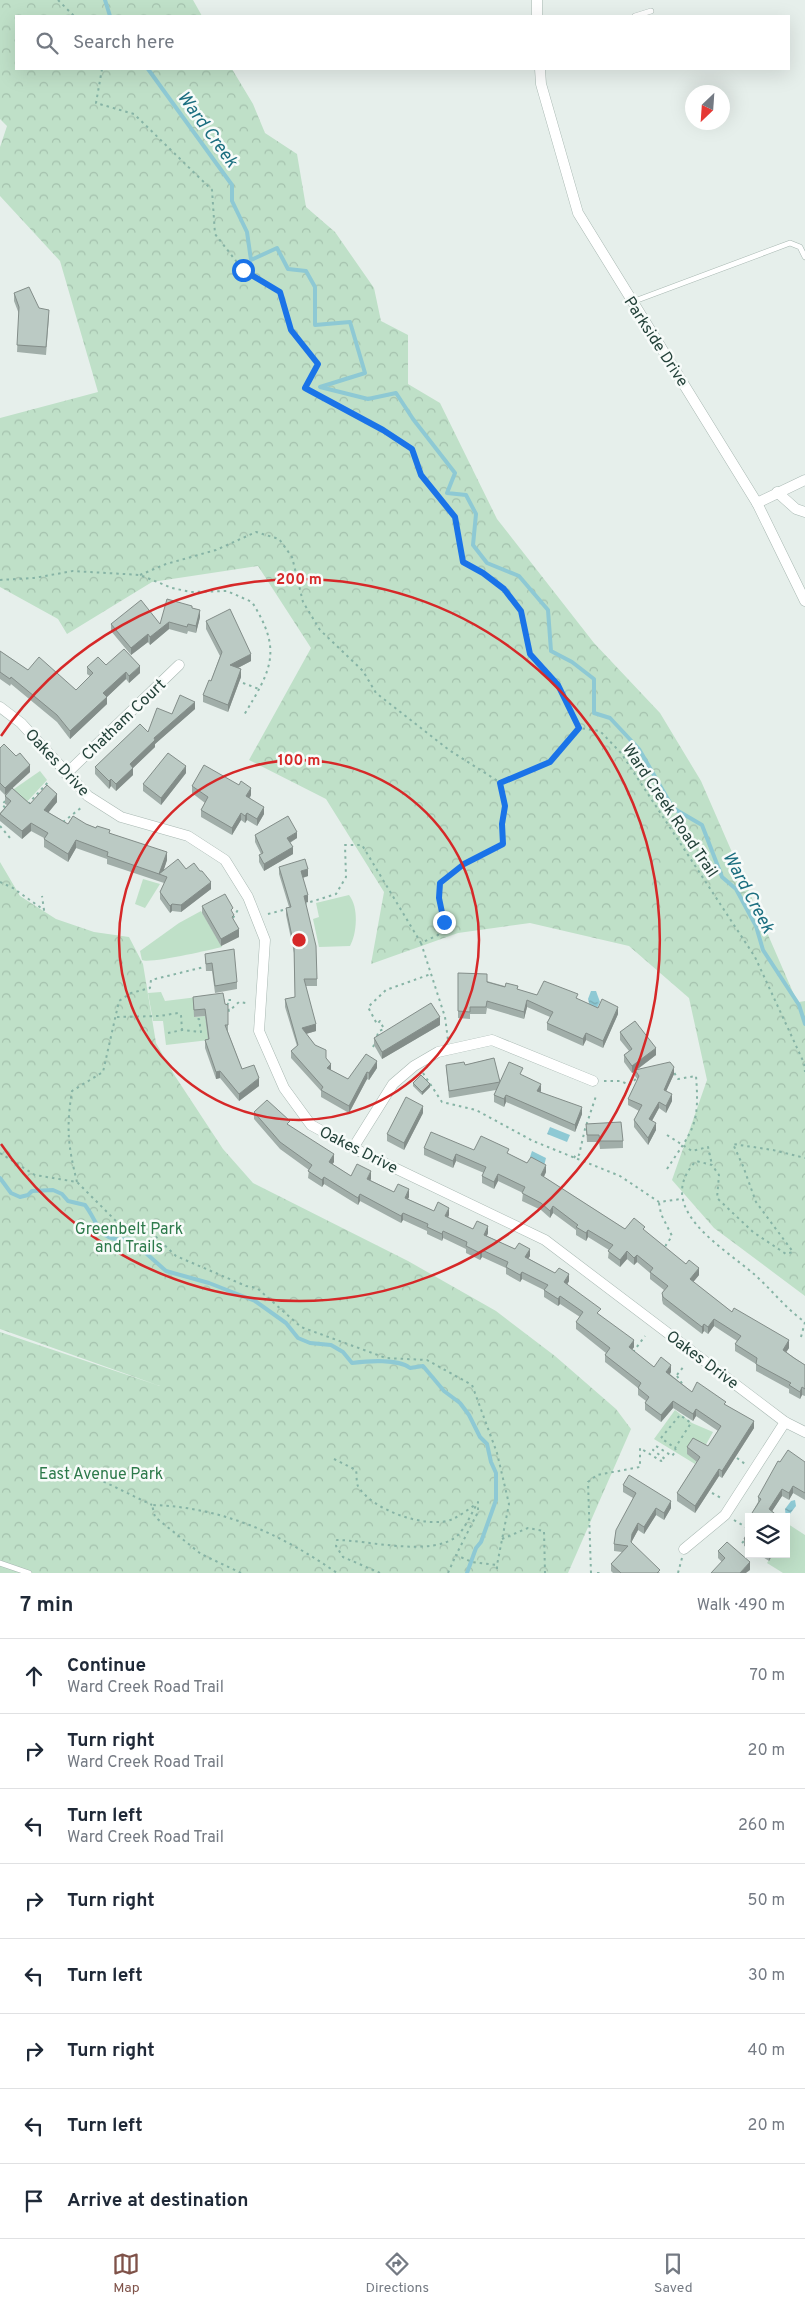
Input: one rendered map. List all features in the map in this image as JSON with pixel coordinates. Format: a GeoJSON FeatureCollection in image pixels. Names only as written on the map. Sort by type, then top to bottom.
{"type":"FeatureCollection","features":[{"type":"Feature","properties":{"kind":"street"},"geometry":{"type":"LineString","coordinates":[[537,15],[538,0]]}},
{"type":"Feature","properties":{"kind":"street","name":"Parkside Drive"},"geometry":{"type":"LineString","coordinates":[[540,70],[541,84],[578,213],[631,302],[666,354],[757,503],[805,600]]}},
{"type":"Feature","properties":{"kind":"street"},"geometry":{"type":"LineString","coordinates":[[757,503],[805,480]]}},
{"type":"Feature","properties":{"kind":"street"},"geometry":{"type":"LineString","coordinates":[[777,492],[796,509],[805,512]]}},
{"type":"Feature","properties":{"kind":"street","name":"Chatham Court"},"geometry":{"type":"LineString","coordinates":[[66,774],[179,665]]}},
{"type":"Feature","properties":{"kind":"street","name":"Oakes Drive"},"geometry":{"type":"LineString","coordinates":[[0,707],[21,723],[88,796],[121,816],[188,836],[225,860],[248,897],[264,940],[259,1032],[284,1088],[311,1125],[353,1148],[545,1240],[785,1422],[805,1432]]}},
{"type":"Feature","properties":{"kind":"street"},"geometry":{"type":"LineString","coordinates":[[353,1148],[393,1084],[417,1064],[438,1052],[492,1040],[593,1081]]}},
{"type":"Feature","properties":{"kind":"street"},"geometry":{"type":"LineString","coordinates":[[684,1549],[725,1515],[785,1422]]}},
{"type":"Feature","properties":{"kind":"lane"},"geometry":{"type":"LineString","coordinates":[[638,15],[651,10]]}},
{"type":"Feature","properties":{"kind":"lane"},"geometry":{"type":"LineString","coordinates":[[631,302],[790,243],[800,247],[805,257]]}},
{"type":"Feature","properties":{"kind":"lane"},"geometry":{"type":"LineString","coordinates":[[0,1563],[29,1573]]}},
{"type":"Feature","properties":{"kind":"path"},"geometry":{"type":"LineString","coordinates":[[58,0],[73,15]]}},
{"type":"Feature","properties":{"kind":"path"},"geometry":{"type":"LineString","coordinates":[[102,70],[96,103],[134,114],[212,190],[215,234],[243,270],[280,292],[291,330],[318,364],[305,388],[383,430],[412,449],[421,475],[455,517],[463,562],[483,573],[504,589],[521,611],[530,654],[558,685],[579,728],[550,762],[500,783]]}},
{"type":"Feature","properties":{"kind":"path"},"geometry":{"type":"LineString","coordinates":[[140,575],[166,564],[216,550],[256,532],[279,539],[292,557],[303,602],[320,630],[363,671],[376,693],[449,750],[500,783],[505,806],[502,824],[503,844],[464,864],[440,883],[439,898],[444,922],[438,936],[421,943]]}},
{"type":"Feature","properties":{"kind":"path"},"geometry":{"type":"LineString","coordinates":[[0,580],[34,578],[73,571],[140,575],[172,588],[191,592],[227,591],[252,602],[267,636],[271,651],[270,666],[260,689],[244,715]]}},
{"type":"Feature","properties":{"kind":"path"},"geometry":{"type":"LineString","coordinates":[[243,683],[260,689]]}},
{"type":"Feature","properties":{"kind":"path","name":"Ward Creek Road Trail"},"geometry":{"type":"LineString","coordinates":[[579,728],[600,731],[621,753],[721,904],[755,957],[800,1054],[805,1072]]}},
{"type":"Feature","properties":{"kind":"path"},"geometry":{"type":"LineString","coordinates":[[26,806],[50,780]]}},
{"type":"Feature","properties":{"kind":"path"},"geometry":{"type":"LineString","coordinates":[[6,808],[2,805],[7,799]]}},
{"type":"Feature","properties":{"kind":"path"},"geometry":{"type":"LineString","coordinates":[[33,799],[37,803]]}},
{"type":"Feature","properties":{"kind":"path"},"geometry":{"type":"LineString","coordinates":[[60,826],[68,817],[82,807]]}},
{"type":"Feature","properties":{"kind":"path"},"geometry":{"type":"LineString","coordinates":[[0,826],[10,838]]}},
{"type":"Feature","properties":{"kind":"path"},"geometry":{"type":"LineString","coordinates":[[301,904],[336,894],[346,877],[344,845],[362,845],[421,943],[445,1017],[449,1049]]}},
{"type":"Feature","properties":{"kind":"path"},"geometry":{"type":"LineString","coordinates":[[0,882],[13,888],[44,910],[42,896]]}},
{"type":"Feature","properties":{"kind":"path"},"geometry":{"type":"LineString","coordinates":[[233,918],[240,907]]}},
{"type":"Feature","properties":{"kind":"path"},"geometry":{"type":"LineString","coordinates":[[256,918],[292,907]]}},
{"type":"Feature","properties":{"kind":"path"},"geometry":{"type":"LineString","coordinates":[[204,967],[151,980],[150,988],[131,993],[119,1001],[117,1017],[103,1072],[72,1091],[67,1122],[70,1153],[77,1182],[116,1221],[152,1233],[176,1256],[246,1286],[257,1288],[301,1327],[386,1358],[427,1360],[472,1385],[497,1453],[509,1504],[496,1565],[497,1573]]}},
{"type":"Feature","properties":{"kind":"path"},"geometry":{"type":"LineString","coordinates":[[373,1047],[379,1030],[384,1029],[380,1021],[377,1024],[368,1007],[386,990],[431,974]]}},
{"type":"Feature","properties":{"kind":"path"},"geometry":{"type":"LineString","coordinates":[[219,1000],[231,1000],[227,1005],[229,1011],[239,1002],[246,1003]]}},
{"type":"Feature","properties":{"kind":"path"},"geometry":{"type":"LineString","coordinates":[[117,1017],[160,1016],[178,1013],[182,1030]]}},
{"type":"Feature","properties":{"kind":"path"},"geometry":{"type":"LineString","coordinates":[[168,1033],[182,1030],[201,1032],[199,1019],[196,1019]]}},
{"type":"Feature","properties":{"kind":"path"},"geometry":{"type":"LineString","coordinates":[[417,1064],[442,1102],[476,1110],[533,1141],[620,1176],[659,1202],[681,1199]]}},
{"type":"Feature","properties":{"kind":"path"},"geometry":{"type":"LineString","coordinates":[[665,1069],[671,1068],[676,1072],[678,1080],[696,1076],[698,1099],[697,1120],[667,1169]]}},
{"type":"Feature","properties":{"kind":"path"},"geometry":{"type":"LineString","coordinates":[[593,1081],[621,1081],[629,1085],[643,1075]]}},
{"type":"Feature","properties":{"kind":"path"},"geometry":{"type":"LineString","coordinates":[[574,1158],[576,1154],[579,1155],[592,1104],[596,1096]]}},
{"type":"Feature","properties":{"kind":"path"},"geometry":{"type":"LineString","coordinates":[[667,1135],[692,1151],[708,1147],[712,1165],[719,1175],[717,1198],[753,1232],[786,1254],[793,1252],[756,1202],[733,1144],[773,1150],[805,1158]]}},
{"type":"Feature","properties":{"kind":"path"},"geometry":{"type":"LineString","coordinates":[[0,1153],[35,1175],[77,1182]]}},
{"type":"Feature","properties":{"kind":"path"},"geometry":{"type":"LineString","coordinates":[[712,1165],[696,1161],[685,1173],[681,1199],[694,1223],[715,1244],[742,1264],[804,1322],[800,1337]]}},
{"type":"Feature","properties":{"kind":"path"},"geometry":{"type":"LineString","coordinates":[[659,1202],[661,1214],[672,1236],[664,1248]]}},
{"type":"Feature","properties":{"kind":"path"},"geometry":{"type":"LineString","coordinates":[[632,1354],[645,1336]]}},
{"type":"Feature","properties":{"kind":"path"},"geometry":{"type":"LineString","coordinates":[[672,1382],[684,1366]]}},
{"type":"Feature","properties":{"kind":"path"},"geometry":{"type":"LineString","coordinates":[[677,1375],[685,1388]]}},
{"type":"Feature","properties":{"kind":"path"},"geometry":{"type":"LineString","coordinates":[[591,1573],[588,1482],[597,1475],[640,1467],[640,1448],[661,1461],[665,1459],[653,1450],[656,1446],[672,1456],[691,1423],[680,1415],[661,1438],[675,1448]]}},
{"type":"Feature","properties":{"kind":"path"},"geometry":{"type":"LineString","coordinates":[[334,1459],[356,1470],[358,1485],[369,1497],[392,1512],[414,1520],[433,1522],[453,1519],[478,1502]]}},
{"type":"Feature","properties":{"kind":"path"},"geometry":{"type":"LineString","coordinates":[[86,1473],[152,1505],[188,1508],[253,1525],[301,1548],[337,1573]]}},
{"type":"Feature","properties":{"kind":"path"},"geometry":{"type":"LineString","coordinates":[[712,1493],[725,1500]]}},
{"type":"Feature","properties":{"kind":"path"},"geometry":{"type":"LineString","coordinates":[[448,1573],[478,1512],[478,1502]]}},
{"type":"Feature","properties":{"kind":"path"},"geometry":{"type":"LineString","coordinates":[[380,1573],[343,1557],[336,1546],[337,1540],[415,1547],[438,1544],[457,1536],[478,1502]]}},
{"type":"Feature","properties":{"kind":"path"},"geometry":{"type":"LineString","coordinates":[[152,1505],[155,1517],[194,1549],[241,1573]]}},
{"type":"Feature","properties":{"kind":"path"},"geometry":{"type":"LineString","coordinates":[[725,1515],[745,1527]]}},
{"type":"Feature","properties":{"kind":"path"},"geometry":{"type":"LineString","coordinates":[[502,1539],[528,1528],[544,1532],[545,1573]]}},
{"type":"Feature","properties":{"kind":"path"},"geometry":{"type":"LineString","coordinates":[[742,1543],[745,1539]]}},
{"type":"Feature","properties":{"kind":"path"},"geometry":{"type":"LineString","coordinates":[[678,1573],[684,1549]]}},
{"type":"Feature","properties":{"kind":"path"},"geometry":{"type":"LineString","coordinates":[[456,1555],[472,1562],[496,1565]]}},
{"type":"Feature","properties":{"kind":"path"},"geometry":{"type":"LineString","coordinates":[[596,1573],[603,1573]]}},
{"type":"Feature","properties":{"kind":"green space"},"geometry":{"type":"Polygon","coordinates":[[[0,0],[193,0],[201,15],[15,15],[15,70],[233,70],[253,104],[265,133],[297,154],[306,207],[335,232],[374,288],[381,321],[408,335],[408,384],[440,403],[497,519],[594,643],[660,713],[701,781],[802,1013],[799,1002],[805,1001],[805,1296],[714,1228],[672,1180],[707,1080],[689,998],[629,946],[530,923],[458,933],[371,964],[384,892],[326,799],[249,760],[311,648],[258,566],[152,582],[67,634],[58,619],[0,587],[0,418],[98,392],[60,261],[0,196],[0,147],[7,126],[0,119],[0,0]]]}},
{"type":"Feature","properties":{"kind":"green space"},"geometry":{"type":"Polygon","coordinates":[[[40,771],[47,780],[25,804],[11,791],[40,771]]]}},
{"type":"Feature","properties":{"kind":"green space","name":"Greenbelt Park and Trails"},"geometry":{"type":"Polygon","coordinates":[[[0,862],[20,896],[56,919],[94,932],[129,937],[143,964],[156,1043],[175,1076],[223,1149],[253,1183],[408,1261],[496,1311],[555,1356],[616,1409],[631,1429],[568,1573],[0,1573],[0,1332],[160,1386],[0,1329],[0,862]]]}},
{"type":"Feature","properties":{"kind":"green space"},"geometry":{"type":"Polygon","coordinates":[[[143,879],[160,884],[145,908],[135,904],[143,879]]]}},
{"type":"Feature","properties":{"kind":"green space"},"geometry":{"type":"Polygon","coordinates":[[[349,895],[356,913],[354,935],[350,946],[319,947],[313,919],[319,917],[316,903],[349,895]]]}},
{"type":"Feature","properties":{"kind":"green space"},"geometry":{"type":"Polygon","coordinates":[[[201,911],[222,947],[167,958],[142,960],[140,951],[179,923],[201,911]]]}},
{"type":"Feature","properties":{"kind":"green space"},"geometry":{"type":"Polygon","coordinates":[[[161,992],[165,1001],[222,994],[194,1017],[205,1016],[209,1040],[166,1045],[163,1021],[153,1021],[148,993],[161,992]]]}},
{"type":"Feature","properties":{"kind":"green space"},"geometry":{"type":"Polygon","coordinates":[[[675,1410],[692,1423],[713,1432],[695,1464],[654,1439],[675,1410]]]}},
{"type":"Feature","properties":{"kind":"green space"},"geometry":{"type":"Polygon","coordinates":[[[790,1525],[805,1535],[805,1573],[783,1573],[767,1563],[770,1558],[790,1558],[790,1525]]]}},
{"type":"Feature","properties":{"kind":"water"},"geometry":{"type":"Polygon","coordinates":[[[591,991],[596,991],[600,1002],[596,1010],[590,1007],[588,999],[591,991]]]}},
{"type":"Feature","properties":{"kind":"water"},"geometry":{"type":"Polygon","coordinates":[[[550,1127],[570,1135],[567,1142],[547,1134],[550,1127]]]}},
{"type":"Feature","properties":{"kind":"water"},"geometry":{"type":"Polygon","coordinates":[[[532,1151],[546,1158],[544,1166],[530,1157],[532,1151]]]}},
{"type":"Feature","properties":{"kind":"water"},"geometry":{"type":"Polygon","coordinates":[[[795,1500],[796,1506],[790,1514],[785,1513],[785,1509],[791,1501],[795,1500]]]}},
{"type":"Feature","properties":{"kind":"building"},"geometry":{"type":"Polygon","coordinates":[[[29,287],[39,308],[49,310],[46,347],[17,345],[19,307],[14,293],[29,287]]]}},
{"type":"Feature","properties":{"kind":"building"},"geometry":{"type":"Polygon","coordinates":[[[167,599],[200,610],[196,626],[188,624],[187,627],[169,622],[150,637],[148,634],[131,648],[111,624],[141,600],[160,624],[167,599]]]}},
{"type":"Feature","properties":{"kind":"building"},"geometry":{"type":"Polygon","coordinates":[[[230,609],[251,654],[230,665],[241,669],[228,705],[203,695],[209,680],[211,681],[222,652],[206,621],[230,609]]]}},
{"type":"Feature","properties":{"kind":"building"},"geometry":{"type":"Polygon","coordinates":[[[124,649],[140,666],[129,676],[126,672],[103,693],[107,697],[70,731],[57,715],[11,677],[10,679],[0,672],[0,651],[28,670],[39,657],[76,690],[93,673],[87,667],[98,657],[106,665],[124,649]]]}},
{"type":"Feature","properties":{"kind":"building"},"geometry":{"type":"Polygon","coordinates":[[[180,695],[195,702],[154,738],[155,740],[130,764],[133,768],[116,784],[111,779],[109,781],[95,767],[140,724],[148,732],[157,708],[172,714],[180,695]]]}},
{"type":"Feature","properties":{"kind":"building"},"geometry":{"type":"Polygon","coordinates":[[[4,744],[16,756],[20,753],[30,765],[5,788],[0,783],[0,748],[4,744]]]}},
{"type":"Feature","properties":{"kind":"building"},"geometry":{"type":"Polygon","coordinates":[[[168,753],[186,766],[161,798],[143,784],[168,753]]]}},
{"type":"Feature","properties":{"kind":"building"},"geometry":{"type":"Polygon","coordinates":[[[204,765],[239,785],[241,781],[251,788],[246,796],[264,807],[257,819],[247,813],[245,816],[241,813],[232,828],[201,810],[208,797],[192,786],[204,765]]]}},
{"type":"Feature","properties":{"kind":"building"},"geometry":{"type":"Polygon","coordinates":[[[47,785],[57,794],[44,810],[68,824],[73,816],[96,828],[97,826],[110,830],[109,833],[167,852],[159,874],[107,856],[108,852],[76,840],[68,854],[44,839],[48,833],[31,823],[22,831],[0,814],[11,801],[5,796],[12,788],[30,804],[47,785]]]}},
{"type":"Feature","properties":{"kind":"building"},"geometry":{"type":"Polygon","coordinates":[[[288,816],[297,832],[287,838],[293,847],[264,864],[259,855],[263,853],[255,835],[288,816]]]}},
{"type":"Feature","properties":{"kind":"building"},"geometry":{"type":"Polygon","coordinates":[[[178,859],[186,869],[194,863],[211,882],[181,905],[172,904],[170,906],[160,892],[167,877],[159,874],[178,859]]]}},
{"type":"Feature","properties":{"kind":"building"},"geometry":{"type":"Polygon","coordinates":[[[305,859],[308,869],[301,871],[308,895],[304,896],[316,946],[317,979],[304,979],[316,1024],[302,1028],[315,1045],[326,1050],[326,1058],[331,1064],[327,1068],[348,1079],[366,1054],[377,1061],[369,1073],[367,1072],[349,1106],[321,1090],[323,1087],[291,1051],[298,1045],[285,999],[295,997],[294,946],[286,908],[291,907],[279,867],[305,859]]]}},
{"type":"Feature","properties":{"kind":"building"},"geometry":{"type":"Polygon","coordinates":[[[225,894],[233,908],[231,910],[234,915],[232,917],[239,929],[221,939],[202,906],[225,894]]]}},
{"type":"Feature","properties":{"kind":"building"},"geometry":{"type":"Polygon","coordinates":[[[234,949],[237,982],[215,986],[212,963],[206,964],[205,954],[234,949]]]}},
{"type":"Feature","properties":{"kind":"building"},"geometry":{"type":"Polygon","coordinates":[[[458,973],[487,974],[487,982],[505,987],[506,983],[518,986],[517,989],[537,995],[544,981],[578,994],[576,998],[598,1008],[602,999],[618,1007],[603,1041],[586,1033],[583,1039],[547,1023],[553,1012],[527,1000],[524,1012],[487,1001],[486,1007],[470,1007],[470,1012],[458,1011],[458,973]]]}},
{"type":"Feature","properties":{"kind":"building"},"geometry":{"type":"Polygon","coordinates":[[[223,993],[225,1004],[228,1005],[228,1025],[225,1025],[242,1069],[254,1065],[259,1078],[239,1094],[220,1071],[216,1072],[205,1040],[209,1039],[205,1009],[194,1010],[193,997],[223,993]]]}},
{"type":"Feature","properties":{"kind":"building"},"geometry":{"type":"Polygon","coordinates":[[[431,1003],[440,1017],[382,1052],[374,1038],[431,1003]]]}},
{"type":"Feature","properties":{"kind":"building"},"geometry":{"type":"Polygon","coordinates":[[[635,1021],[656,1048],[632,1066],[624,1055],[632,1049],[620,1032],[635,1021]]]}},
{"type":"Feature","properties":{"kind":"building"},"geometry":{"type":"Polygon","coordinates":[[[494,1058],[500,1082],[449,1091],[446,1065],[464,1062],[465,1065],[494,1058]]]}},
{"type":"Feature","properties":{"kind":"building"},"geometry":{"type":"Polygon","coordinates":[[[509,1062],[523,1068],[520,1074],[541,1084],[537,1091],[582,1107],[575,1125],[506,1095],[504,1099],[494,1095],[509,1062]]]}},
{"type":"Feature","properties":{"kind":"building"},"geometry":{"type":"Polygon","coordinates":[[[670,1062],[674,1067],[664,1090],[672,1094],[666,1106],[659,1102],[649,1119],[656,1123],[648,1138],[634,1120],[642,1105],[628,1099],[639,1076],[635,1070],[670,1062]]]}},
{"type":"Feature","properties":{"kind":"building"},"geometry":{"type":"Polygon","coordinates":[[[421,1075],[430,1084],[422,1092],[413,1083],[421,1075]]]}},
{"type":"Feature","properties":{"kind":"building"},"geometry":{"type":"Polygon","coordinates":[[[406,1097],[423,1106],[404,1143],[387,1134],[406,1097]]]}},
{"type":"Feature","properties":{"kind":"building"},"geometry":{"type":"Polygon","coordinates":[[[267,1100],[290,1121],[287,1124],[334,1154],[329,1162],[351,1176],[357,1164],[371,1171],[367,1179],[394,1192],[398,1184],[409,1189],[405,1198],[434,1211],[438,1202],[449,1208],[445,1216],[473,1229],[477,1221],[488,1226],[484,1235],[515,1249],[519,1243],[530,1249],[525,1257],[555,1273],[559,1268],[569,1274],[564,1282],[601,1309],[597,1313],[634,1340],[629,1347],[654,1367],[661,1357],[671,1365],[666,1372],[692,1392],[697,1382],[726,1402],[724,1404],[754,1421],[722,1471],[719,1469],[695,1506],[677,1493],[700,1457],[687,1447],[693,1438],[708,1446],[721,1426],[696,1409],[693,1414],[673,1401],[661,1415],[645,1403],[649,1397],[638,1388],[641,1383],[605,1355],[610,1348],[576,1322],[583,1312],[560,1296],[558,1299],[544,1290],[548,1285],[522,1272],[520,1275],[506,1267],[508,1262],[482,1250],[480,1253],[466,1246],[467,1242],[443,1231],[442,1234],[427,1227],[428,1224],[403,1213],[401,1216],[360,1194],[358,1198],[324,1177],[322,1180],[308,1171],[312,1165],[280,1142],[254,1112],[267,1100]]]}},
{"type":"Feature","properties":{"kind":"building"},"geometry":{"type":"Polygon","coordinates":[[[621,1122],[623,1141],[600,1141],[599,1135],[587,1135],[586,1124],[621,1122]]]}},
{"type":"Feature","properties":{"kind":"building"},"geometry":{"type":"Polygon","coordinates":[[[431,1132],[474,1150],[481,1136],[509,1149],[507,1153],[527,1163],[531,1157],[546,1165],[541,1175],[625,1229],[634,1218],[645,1227],[643,1229],[686,1264],[689,1260],[699,1268],[690,1279],[732,1312],[734,1308],[789,1340],[783,1350],[805,1365],[805,1389],[802,1387],[800,1392],[789,1385],[791,1383],[756,1364],[757,1358],[735,1344],[741,1336],[714,1319],[708,1327],[704,1324],[702,1327],[663,1297],[662,1293],[668,1286],[650,1272],[653,1268],[637,1255],[634,1258],[627,1251],[620,1260],[608,1251],[613,1245],[588,1230],[586,1233],[576,1227],[578,1225],[553,1206],[550,1211],[541,1203],[522,1193],[525,1187],[498,1174],[494,1182],[482,1176],[486,1167],[456,1154],[453,1161],[424,1148],[431,1132]]]}},
{"type":"Feature","properties":{"kind":"building"},"geometry":{"type":"Polygon","coordinates":[[[788,1450],[805,1462],[805,1493],[793,1486],[789,1493],[782,1489],[769,1509],[774,1513],[752,1513],[761,1499],[758,1497],[778,1461],[780,1462],[788,1450]]]}},
{"type":"Feature","properties":{"kind":"building"},"geometry":{"type":"Polygon","coordinates":[[[629,1475],[671,1501],[664,1513],[656,1508],[644,1527],[638,1523],[632,1534],[631,1542],[660,1570],[657,1573],[621,1573],[611,1564],[628,1546],[614,1544],[616,1530],[636,1493],[623,1485],[629,1475]]]}},
{"type":"Feature","properties":{"kind":"building"},"geometry":{"type":"Polygon","coordinates":[[[727,1542],[750,1562],[740,1573],[711,1573],[725,1558],[718,1551],[727,1542]]]}},
{"type":"Feature","properties":{"kind":"waterway","name":"Ward Creek"},"geometry":{"type":"LineString","coordinates":[[105,0],[110,15]]}},
{"type":"Feature","properties":{"kind":"waterway","name":"Ward Creek"},"geometry":{"type":"LineString","coordinates":[[149,70],[232,185],[232,201],[247,232],[251,260],[277,248],[288,269],[306,271],[315,287],[315,325],[350,322],[365,373],[320,387],[368,399],[396,393],[413,419],[455,473],[447,493],[466,495],[476,514],[473,545],[487,563],[519,576],[548,610],[551,651],[572,662],[594,679],[594,713],[610,718],[639,749],[673,808],[702,825],[722,877],[736,889],[756,926],[763,950],[799,1005],[805,1024]]}},
{"type":"Feature","properties":{"kind":"waterway"},"geometry":{"type":"LineString","coordinates":[[0,1178],[11,1193],[20,1197],[28,1195],[32,1191],[53,1190],[62,1194],[68,1201],[85,1205],[101,1231],[119,1240],[130,1239],[166,1271],[209,1283],[255,1301],[286,1323],[298,1338],[310,1343],[331,1345],[343,1352],[352,1363],[382,1361],[398,1363],[410,1368],[423,1366],[444,1391],[460,1403],[469,1415],[480,1437],[487,1444],[491,1462],[496,1473],[496,1500],[481,1542],[476,1548],[467,1573]]}},
{"type":"Feature","properties":{"kind":"route"},"geometry":{"type":"LineString","coordinates":[[243,270],[280,292],[291,330],[318,364],[305,388],[383,430],[412,449],[421,475],[455,517],[463,562],[483,573],[504,589],[521,611],[530,654],[558,685],[579,728],[550,762],[500,783],[505,806],[502,824],[503,844],[464,864],[440,883],[439,898],[444,922]]}},
{"type":"Feature","properties":{"kind":"park label","name":"East Avenue Park"},"geometry":{"type":"Point","coordinates":[101,1473]}}]}
